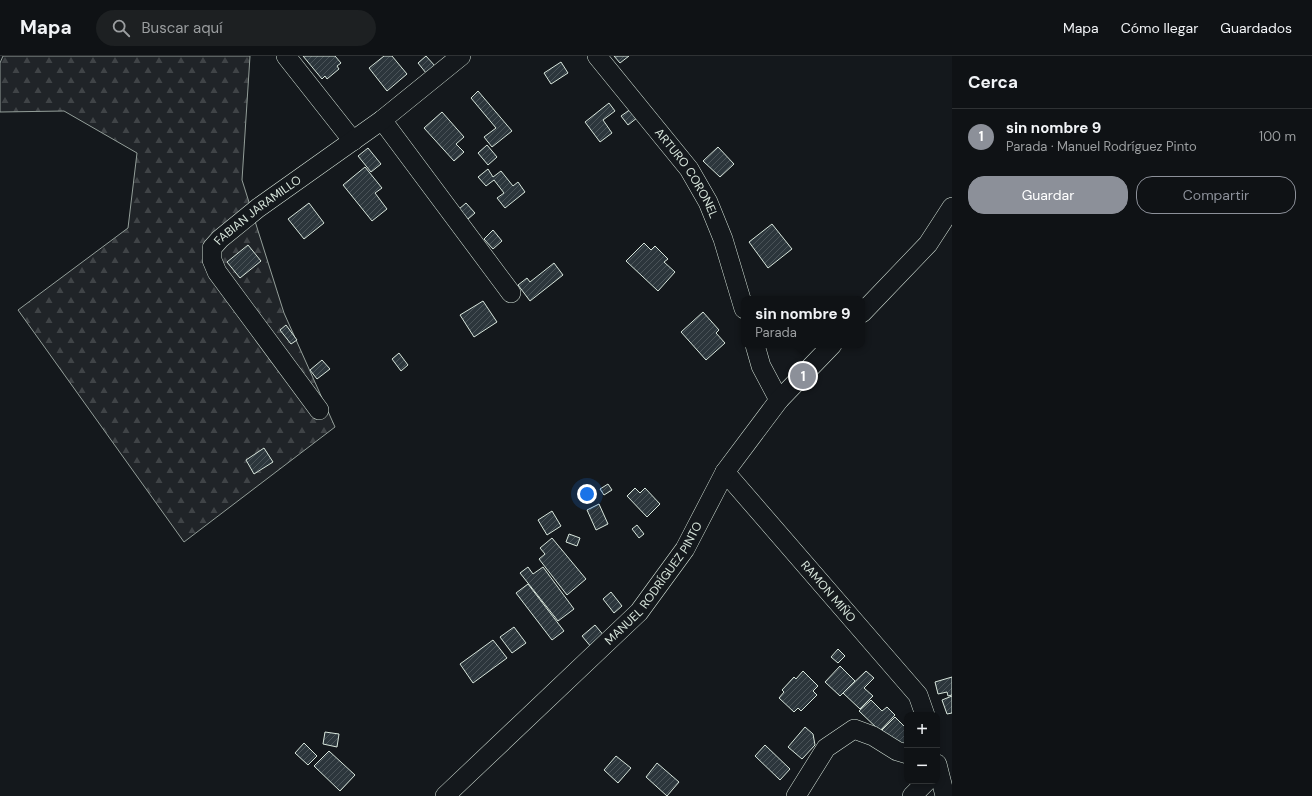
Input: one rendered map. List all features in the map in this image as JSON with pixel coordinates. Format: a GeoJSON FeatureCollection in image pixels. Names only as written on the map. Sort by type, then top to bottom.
{"type":"FeatureCollection","features":[{"type":"Feature","properties":{"kind":"street"},"geometry":{"type":"LineString","coordinates":[[286,56],[353,141]]}},
{"type":"Feature","properties":{"kind":"street","name":"FABIAN JARAMILLO"},"geometry":{"type":"LineString","coordinates":[[319,410],[217,272],[212,260],[212,248],[220,239],[258,208],[382,120],[462,56]]}},
{"type":"Feature","properties":{"kind":"street","name":"ARTURO CORONEL"},"geometry":{"type":"LineString","coordinates":[[597,56],[689,169],[708,202],[723,239],[741,299]]}},
{"type":"Feature","properties":{"kind":"street"},"geometry":{"type":"LineString","coordinates":[[382,120],[511,293]]}},
{"type":"Feature","properties":{"kind":"street"},"geometry":{"type":"LineString","coordinates":[[865,311],[928,244],[952,207]]}},
{"type":"Feature","properties":{"kind":"street"},"geometry":{"type":"LineString","coordinates":[[756,348],[761,366],[779,400]]}},
{"type":"Feature","properties":{"kind":"street","name":"MANUEL RODRÍGUEZ PINTO"},"geometry":{"type":"LineString","coordinates":[[444,796],[640,612],[685,549],[725,472],[779,400],[829,348]]}},
{"type":"Feature","properties":{"kind":"street","name":"RAMON MIÑO"},"geometry":{"type":"LineString","coordinates":[[725,472],[918,695],[924,712]]}},
{"type":"Feature","properties":{"kind":"street"},"geometry":{"type":"LineString","coordinates":[[796,796],[826,748],[854,729],[873,736],[897,751],[904,753]]}},
{"type":"Feature","properties":{"kind":"street"},"geometry":{"type":"LineString","coordinates":[[912,796],[923,784]]}},
{"type":"Feature","properties":{"kind":"street"},"geometry":{"type":"LineString","coordinates":[[940,784],[945,796]]}},
{"type":"Feature","properties":{"kind":"green space"},"geometry":{"type":"Polygon","coordinates":[[[3,56],[250,56],[242,180],[284,313],[335,427],[184,542],[18,310],[128,228],[137,153],[64,111],[0,112],[0,63],[3,56]]]}},
{"type":"Feature","properties":{"kind":"building"},"geometry":{"type":"Polygon","coordinates":[[[303,56],[335,56],[341,63],[337,66],[339,69],[327,79],[325,76],[322,79],[303,56]]]}},
{"type":"Feature","properties":{"kind":"building"},"geometry":{"type":"Polygon","coordinates":[[[384,56],[392,56],[407,74],[387,91],[369,68],[384,56]]]}},
{"type":"Feature","properties":{"kind":"building"},"geometry":{"type":"Polygon","coordinates":[[[426,56],[435,66],[426,73],[418,63],[426,56]]]}},
{"type":"Feature","properties":{"kind":"building"},"geometry":{"type":"Polygon","coordinates":[[[614,56],[629,56],[620,63],[614,56]]]}},
{"type":"Feature","properties":{"kind":"building"},"geometry":{"type":"Polygon","coordinates":[[[561,62],[568,73],[551,84],[544,73],[561,62]]]}},
{"type":"Feature","properties":{"kind":"building"},"geometry":{"type":"Polygon","coordinates":[[[478,91],[512,131],[492,147],[484,137],[496,128],[471,98],[478,91]]]}},
{"type":"Feature","properties":{"kind":"building"},"geometry":{"type":"Polygon","coordinates":[[[609,103],[615,111],[603,120],[612,133],[600,142],[585,122],[609,103]]]}},
{"type":"Feature","properties":{"kind":"building"},"geometry":{"type":"Polygon","coordinates":[[[635,106],[642,114],[628,125],[621,116],[635,106]]]}},
{"type":"Feature","properties":{"kind":"building"},"geometry":{"type":"Polygon","coordinates":[[[442,112],[464,137],[456,144],[464,152],[454,161],[424,128],[442,112]]]}},
{"type":"Feature","properties":{"kind":"building"},"geometry":{"type":"Polygon","coordinates":[[[487,145],[497,157],[488,165],[478,153],[487,145]]]}},
{"type":"Feature","properties":{"kind":"building"},"geometry":{"type":"Polygon","coordinates":[[[718,147],[734,164],[720,177],[703,161],[718,147]]]}},
{"type":"Feature","properties":{"kind":"building"},"geometry":{"type":"Polygon","coordinates":[[[368,148],[381,164],[371,172],[358,156],[368,148]]]}},
{"type":"Feature","properties":{"kind":"building"},"geometry":{"type":"Polygon","coordinates":[[[365,167],[382,188],[375,193],[387,209],[372,221],[343,185],[365,167]]]}},
{"type":"Feature","properties":{"kind":"building"},"geometry":{"type":"Polygon","coordinates":[[[488,169],[493,177],[501,171],[513,186],[518,182],[525,192],[505,208],[497,198],[504,193],[494,180],[486,186],[478,177],[488,169]]]}},
{"type":"Feature","properties":{"kind":"building"},"geometry":{"type":"Polygon","coordinates":[[[309,203],[324,223],[304,239],[288,219],[309,203]]]}},
{"type":"Feature","properties":{"kind":"building"},"geometry":{"type":"Polygon","coordinates":[[[466,203],[475,213],[468,219],[459,209],[466,203]]]}},
{"type":"Feature","properties":{"kind":"building"},"geometry":{"type":"Polygon","coordinates":[[[772,224],[792,249],[768,268],[749,242],[772,224]]]}},
{"type":"Feature","properties":{"kind":"building"},"geometry":{"type":"Polygon","coordinates":[[[493,230],[502,241],[493,249],[484,239],[493,230]]]}},
{"type":"Feature","properties":{"kind":"building"},"geometry":{"type":"Polygon","coordinates":[[[644,243],[651,250],[655,246],[668,259],[664,262],[675,272],[658,291],[626,261],[644,243]]]}},
{"type":"Feature","properties":{"kind":"building"},"geometry":{"type":"Polygon","coordinates":[[[248,245],[261,261],[240,278],[227,262],[248,245]]]}},
{"type":"Feature","properties":{"kind":"building"},"geometry":{"type":"Polygon","coordinates":[[[554,263],[563,275],[530,301],[518,285],[527,278],[530,282],[554,263]]]}},
{"type":"Feature","properties":{"kind":"building"},"geometry":{"type":"Polygon","coordinates":[[[483,301],[497,322],[474,337],[460,315],[483,301]]]}},
{"type":"Feature","properties":{"kind":"building"},"geometry":{"type":"Polygon","coordinates":[[[703,312],[719,330],[716,333],[725,343],[706,360],[681,332],[703,312]]]}},
{"type":"Feature","properties":{"kind":"building"},"geometry":{"type":"Polygon","coordinates":[[[286,325],[297,340],[291,344],[280,330],[286,325]]]}},
{"type":"Feature","properties":{"kind":"building"},"geometry":{"type":"Polygon","coordinates":[[[399,353],[408,365],[401,371],[392,359],[399,353]]]}},
{"type":"Feature","properties":{"kind":"building"},"geometry":{"type":"Polygon","coordinates":[[[322,360],[330,369],[317,379],[310,370],[322,360]]]}},
{"type":"Feature","properties":{"kind":"building"},"geometry":{"type":"Polygon","coordinates":[[[264,448],[273,462],[254,474],[246,460],[264,448]]]}},
{"type":"Feature","properties":{"kind":"building"},"geometry":{"type":"Polygon","coordinates":[[[608,484],[612,490],[604,495],[600,489],[608,484]]]}},
{"type":"Feature","properties":{"kind":"building"},"geometry":{"type":"Polygon","coordinates":[[[635,488],[640,493],[645,488],[660,504],[647,517],[627,496],[635,488]]]}},
{"type":"Feature","properties":{"kind":"building"},"geometry":{"type":"Polygon","coordinates":[[[599,504],[608,524],[596,530],[587,510],[599,504]]]}},
{"type":"Feature","properties":{"kind":"building"},"geometry":{"type":"Polygon","coordinates":[[[552,511],[561,526],[547,535],[538,520],[552,511]]]}},
{"type":"Feature","properties":{"kind":"building"},"geometry":{"type":"Polygon","coordinates":[[[637,525],[644,534],[639,538],[632,529],[637,525]]]}},
{"type":"Feature","properties":{"kind":"building"},"geometry":{"type":"Polygon","coordinates":[[[569,534],[580,538],[577,546],[566,542],[569,534]]]}},
{"type":"Feature","properties":{"kind":"building"},"geometry":{"type":"Polygon","coordinates":[[[552,538],[586,579],[567,595],[539,559],[545,554],[540,548],[552,538]]]}},
{"type":"Feature","properties":{"kind":"building"},"geometry":{"type":"Polygon","coordinates":[[[528,567],[533,574],[543,567],[574,609],[558,621],[520,573],[528,567]]]}},
{"type":"Feature","properties":{"kind":"building"},"geometry":{"type":"Polygon","coordinates":[[[528,584],[564,631],[552,640],[516,593],[528,584]]]}},
{"type":"Feature","properties":{"kind":"building"},"geometry":{"type":"Polygon","coordinates":[[[611,592],[622,606],[614,613],[603,599],[611,592]]]}},
{"type":"Feature","properties":{"kind":"building"},"geometry":{"type":"Polygon","coordinates":[[[595,625],[605,637],[592,648],[582,636],[595,625]]]}},
{"type":"Feature","properties":{"kind":"building"},"geometry":{"type":"Polygon","coordinates":[[[514,627],[526,643],[512,653],[500,637],[514,627]]]}},
{"type":"Feature","properties":{"kind":"building"},"geometry":{"type":"Polygon","coordinates":[[[493,640],[507,658],[473,683],[460,664],[493,640]]]}},
{"type":"Feature","properties":{"kind":"building"},"geometry":{"type":"Polygon","coordinates":[[[838,649],[845,656],[838,663],[831,657],[838,649]]]}},
{"type":"Feature","properties":{"kind":"building"},"geometry":{"type":"Polygon","coordinates":[[[840,666],[855,681],[840,696],[825,682],[840,666]]]}},
{"type":"Feature","properties":{"kind":"building"},"geometry":{"type":"Polygon","coordinates":[[[803,671],[818,686],[813,691],[817,695],[801,711],[798,708],[794,712],[779,698],[784,692],[782,690],[794,677],[796,679],[803,671]]]}},
{"type":"Feature","properties":{"kind":"building"},"geometry":{"type":"Polygon","coordinates":[[[866,671],[874,678],[864,688],[873,696],[860,709],[843,693],[866,671]]]}},
{"type":"Feature","properties":{"kind":"building"},"geometry":{"type":"Polygon","coordinates":[[[952,677],[952,695],[948,696],[947,692],[938,694],[935,682],[952,677]]]}},
{"type":"Feature","properties":{"kind":"building"},"geometry":{"type":"Polygon","coordinates":[[[952,696],[952,713],[947,714],[942,700],[952,696]]]}},
{"type":"Feature","properties":{"kind":"building"},"geometry":{"type":"Polygon","coordinates":[[[871,700],[882,711],[887,707],[895,715],[880,731],[859,711],[871,700]]]}},
{"type":"Feature","properties":{"kind":"building"},"geometry":{"type":"Polygon","coordinates":[[[895,717],[904,726],[904,748],[895,743],[882,730],[895,717]]]}},
{"type":"Feature","properties":{"kind":"building"},"geometry":{"type":"Polygon","coordinates":[[[805,727],[813,734],[815,745],[802,759],[788,747],[805,727]]]}},
{"type":"Feature","properties":{"kind":"building"},"geometry":{"type":"Polygon","coordinates":[[[325,732],[339,734],[337,747],[323,744],[325,732]]]}},
{"type":"Feature","properties":{"kind":"building"},"geometry":{"type":"Polygon","coordinates":[[[304,743],[317,756],[308,765],[295,753],[304,743]]]}},
{"type":"Feature","properties":{"kind":"building"},"geometry":{"type":"Polygon","coordinates":[[[765,745],[790,769],[780,780],[755,756],[765,745]]]}},
{"type":"Feature","properties":{"kind":"building"},"geometry":{"type":"Polygon","coordinates":[[[329,751],[355,775],[340,791],[314,766],[329,751]]]}},
{"type":"Feature","properties":{"kind":"building"},"geometry":{"type":"Polygon","coordinates":[[[616,756],[631,768],[618,783],[604,770],[616,756]]]}},
{"type":"Feature","properties":{"kind":"building"},"geometry":{"type":"Polygon","coordinates":[[[657,763],[679,782],[667,796],[646,777],[657,763]]]}},
{"type":"Feature","properties":{"kind":"place","name":"sin nombre 9"},"geometry":{"type":"Point","coordinates":[803,376]}}]}
